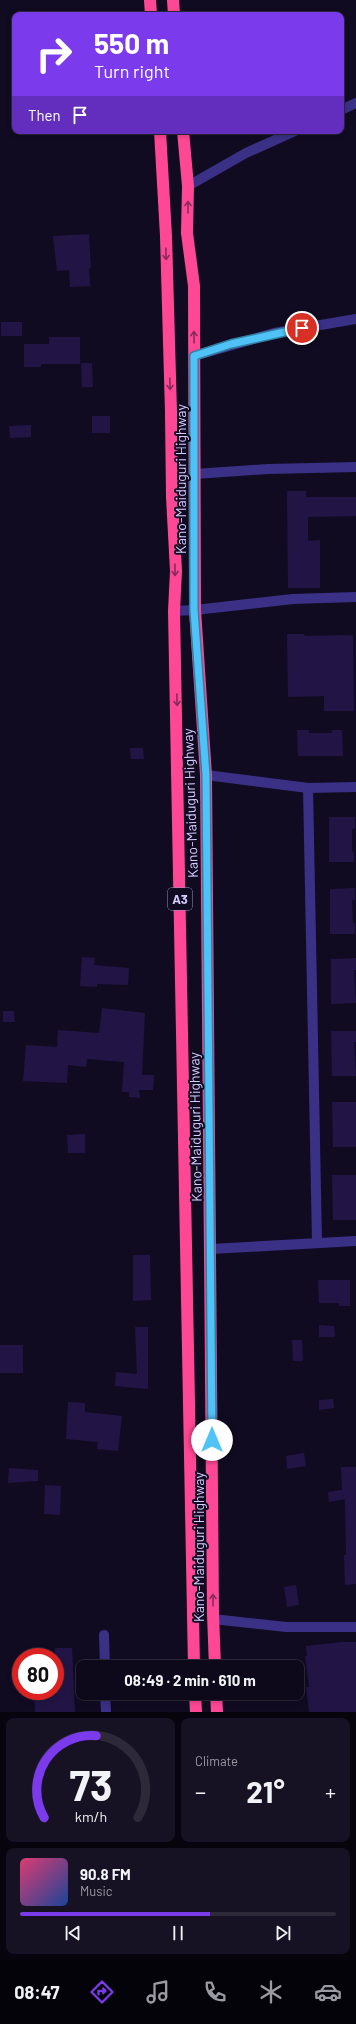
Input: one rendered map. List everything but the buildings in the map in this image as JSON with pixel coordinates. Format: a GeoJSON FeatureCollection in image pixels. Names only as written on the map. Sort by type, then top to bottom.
{"type":"FeatureCollection","features":[{"type":"Feature","properties":{"kind":"highway"},"geometry":{"type":"LineString","coordinates":[[150,0],[151,12]]}},
{"type":"Feature","properties":{"kind":"highway"},"geometry":{"type":"LineString","coordinates":[[173,0],[174,12]]}},
{"type":"Feature","properties":{"kind":"highway","name":"Kano-Maiduguri Highway"},"geometry":{"type":"LineString","coordinates":[[160,134],[166,236],[172,412],[172,497],[176,571],[174,610],[194,1660]]}},
{"type":"Feature","properties":{"kind":"highway","name":"Kano-Maiduguri Highway"},"geometry":{"type":"LineString","coordinates":[[183,134],[188,186],[187,233],[194,286],[194,610],[206,775],[213,1620],[215,1660]]}},
{"type":"Feature","properties":{"kind":"highway"},"geometry":{"type":"LineString","coordinates":[[195,1700],[196,1712]]}},
{"type":"Feature","properties":{"kind":"highway"},"geometry":{"type":"LineString","coordinates":[[216,1700],[217,1712]]}},
{"type":"Feature","properties":{"kind":"street"},"geometry":{"type":"LineString","coordinates":[[344,109],[356,103]]}},
{"type":"Feature","properties":{"kind":"street"},"geometry":{"type":"LineString","coordinates":[[188,186],[246,153],[287,134]]}},
{"type":"Feature","properties":{"kind":"street"},"geometry":{"type":"LineString","coordinates":[[194,356],[274,333],[356,319]]}},
{"type":"Feature","properties":{"kind":"street"},"geometry":{"type":"LineString","coordinates":[[195,474],[268,469],[356,468]]}},
{"type":"Feature","properties":{"kind":"street"},"geometry":{"type":"LineString","coordinates":[[174,610],[194,610],[293,599],[356,597]]}},
{"type":"Feature","properties":{"kind":"street"},"geometry":{"type":"LineString","coordinates":[[206,775],[308,788],[356,787]]}},
{"type":"Feature","properties":{"kind":"street"},"geometry":{"type":"LineString","coordinates":[[308,788],[317,1242]]}},
{"type":"Feature","properties":{"kind":"street"},"geometry":{"type":"LineString","coordinates":[[211,1249],[356,1241]]}},
{"type":"Feature","properties":{"kind":"street"},"geometry":{"type":"LineString","coordinates":[[213,1620],[286,1627],[356,1627]]}},
{"type":"Feature","properties":{"kind":"street"},"geometry":{"type":"LineString","coordinates":[[104,1635],[105,1660]]}},
{"type":"Feature","properties":{"kind":"street"},"geometry":{"type":"LineString","coordinates":[[106,1700],[106,1712]]}},
{"type":"Feature","properties":{"kind":"route"},"geometry":{"type":"LineString","coordinates":[[212,1440],[206,775],[198,640],[194,610],[194,356],[231,344],[274,333],[302,328]]}}]}
